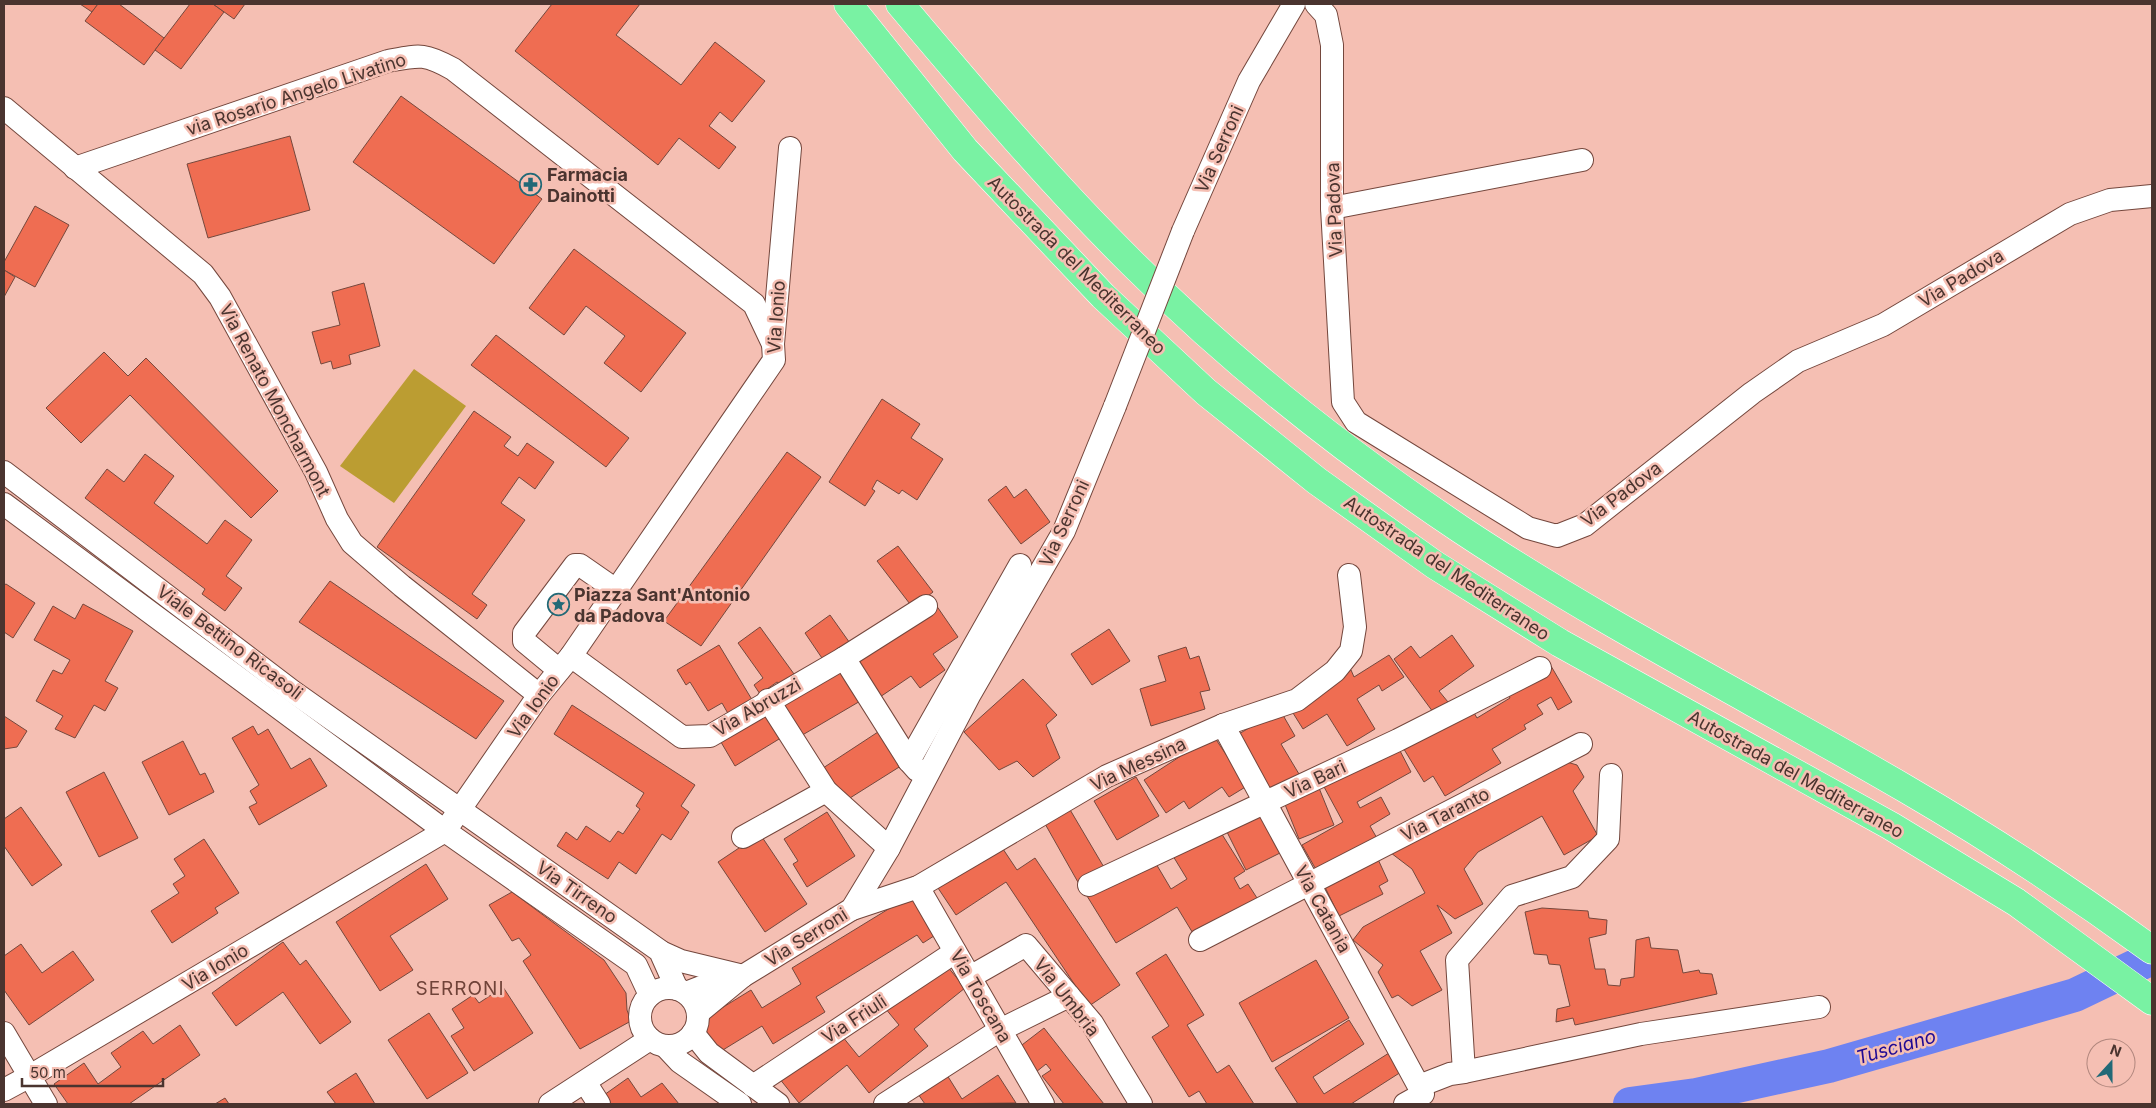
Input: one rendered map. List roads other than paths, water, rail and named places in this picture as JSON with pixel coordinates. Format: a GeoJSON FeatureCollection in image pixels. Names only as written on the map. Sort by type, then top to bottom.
{"type":"FeatureCollection","features":[{"type":"Feature","properties":{"kind":"highway","name":"Autostrada del Mediterraneo"},"geometry":{"type":"LineString","coordinates":[[848,4],[965,150],[1102,296],[1206,392],[1317,480],[1435,564],[1560,644],[1890,826],[2016,902],[2152,1002]]}},
{"type":"Feature","properties":{"kind":"highway"},"geometry":{"type":"LineString","coordinates":[[900,4],[998,121],[1133,265],[1235,359],[1343,446],[1459,528],[1583,606],[1909,791],[2047,878],[2152,950]]}},
{"type":"Feature","properties":{"kind":"street","name":"Via Serroni"},"geometry":{"type":"LineString","coordinates":[[696,1023],[743,976],[852,909],[888,848],[924,778],[1064,531],[1183,231],[1249,81],[1294,4]]}},
{"type":"Feature","properties":{"kind":"street","name":"Via Padova"},"geometry":{"type":"LineString","coordinates":[[1316,4],[1326,14],[1332,44],[1332,208],[1343,402],[1356,422],[1528,528],[1557,536],[1585,524],[1752,393],[1798,361],[1883,325],[2070,214],[2110,200],[2152,196]]}},
{"type":"Feature","properties":{"kind":"street","name":"via Rosario Angelo Livatino"},"geometry":{"type":"LineString","coordinates":[[75,168],[388,61],[419,55],[433,58],[453,69],[754,304],[773,344]]}},
{"type":"Feature","properties":{"kind":"street","name":"Via Renato Moncharmont"},"geometry":{"type":"LineString","coordinates":[[4,108],[203,274],[225,305],[316,472],[337,519],[352,543],[402,586],[539,695]]}},
{"type":"Feature","properties":{"kind":"street","name":"Via Ionio"},"geometry":{"type":"LineString","coordinates":[[4,1090],[445,831],[539,695],[565,663],[616,590],[774,360],[773,344],[790,148]]}},
{"type":"Feature","properties":{"kind":"street"},"geometry":{"type":"LineString","coordinates":[[1332,208],[1582,160]]}},
{"type":"Feature","properties":{"kind":"street","name":"Viale Bettino Ricasoli"},"geometry":{"type":"LineString","coordinates":[[4,472],[292,691],[460,808]]}},
{"type":"Feature","properties":{"kind":"street","name":"Viale Bettino Ricasoli"},"geometry":{"type":"LineString","coordinates":[[4,504],[445,831]]}},
{"type":"Feature","properties":{"kind":"street"},"geometry":{"type":"LineString","coordinates":[[565,663],[524,641],[524,633],[575,565],[580,565],[616,590]]}},
{"type":"Feature","properties":{"kind":"street"},"geometry":{"type":"LineString","coordinates":[[909,761],[1020,565]]}},
{"type":"Feature","properties":{"kind":"street","name":"Via Messina"},"geometry":{"type":"LineString","coordinates":[[852,909],[918,887],[1107,776],[1223,725],[1297,700],[1336,671],[1351,650],[1354,627],[1349,575]]}},
{"type":"Feature","properties":{"kind":"street","name":"Via Abruzzi"},"geometry":{"type":"LineString","coordinates":[[565,663],[682,737],[710,736],[768,700],[844,658],[926,606]]}},
{"type":"Feature","properties":{"kind":"street"},"geometry":{"type":"LineString","coordinates":[[844,658],[909,761],[924,778]]}},
{"type":"Feature","properties":{"kind":"street","name":"Via Bari"},"geometry":{"type":"LineString","coordinates":[[1089,885],[1398,740],[1540,668]]}},
{"type":"Feature","properties":{"kind":"street"},"geometry":{"type":"LineString","coordinates":[[768,700],[826,792],[888,848]]}},
{"type":"Feature","properties":{"kind":"street","name":"Via Catania"},"geometry":{"type":"LineString","coordinates":[[1223,725],[1309,884],[1416,1094]]}},
{"type":"Feature","properties":{"kind":"street","name":"Via Taranto"},"geometry":{"type":"LineString","coordinates":[[1200,940],[1581,744]]}},
{"type":"Feature","properties":{"kind":"street"},"geometry":{"type":"LineString","coordinates":[[1464,1072],[1457,960],[1512,896],[1572,877],[1608,839],[1611,775]]}},
{"type":"Feature","properties":{"kind":"street"},"geometry":{"type":"LineString","coordinates":[[743,837],[826,792]]}},
{"type":"Feature","properties":{"kind":"street","name":"Via Tirreno"},"geometry":{"type":"LineString","coordinates":[[460,808],[661,952],[681,961],[743,976]]}},
{"type":"Feature","properties":{"kind":"street","name":"Via Tirreno"},"geometry":{"type":"LineString","coordinates":[[445,831],[636,965],[650,995]]}},
{"type":"Feature","properties":{"kind":"street","name":"Via Toscana"},"geometry":{"type":"LineString","coordinates":[[918,887],[1043,1104]]}},
{"type":"Feature","properties":{"kind":"street","name":"Via Umbria"},"geometry":{"type":"LineString","coordinates":[[970,977],[1026,945],[1092,1023],[1141,1104]]}},
{"type":"Feature","properties":{"kind":"street"},"geometry":{"type":"LineString","coordinates":[[661,952],[681,991],[693,1000],[696,1023],[709,1053],[778,1104]]}},
{"type":"Feature","properties":{"kind":"street","name":"Via Friuli"},"geometry":{"type":"LineString","coordinates":[[754,1086],[956,952]]}},
{"type":"Feature","properties":{"kind":"street","name":"Via Serroni"},"geometry":{"type":"LineString","coordinates":[[681,991],[727,977],[743,976]]}},
{"type":"Feature","properties":{"kind":"street"},"geometry":{"type":"LineString","coordinates":[[681,991],[664,988],[650,995],[643,1004],[640,1013],[640,1024],[680,1062],[740,1104]]}},
{"type":"Feature","properties":{"kind":"street"},"geometry":{"type":"LineString","coordinates":[[885,1104],[910,1097],[1000,1030],[1069,996]]}},
{"type":"Feature","properties":{"kind":"street"},"geometry":{"type":"LineString","coordinates":[[1416,1094],[1450,1074],[1641,1034],[1818,1007]]}},
{"type":"Feature","properties":{"kind":"street"},"geometry":{"type":"LineString","coordinates":[[550,1104],[585,1082],[658,1043],[679,1045],[696,1023]]}},
{"type":"Feature","properties":{"kind":"street"},"geometry":{"type":"LineString","coordinates":[[4,1033],[46,1104]]}},
{"type":"Feature","properties":{"kind":"street"},"geometry":{"type":"LineString","coordinates":[[585,1082],[598,1104]]}},
{"type":"Feature","properties":{"kind":"waterway","name":"Tusciano"},"geometry":{"type":"LineString","coordinates":[[1630,1104],[1696,1095],[1829,1066],[2075,995],[2152,958]]}},
{"type":"Feature","properties":{"kind":"place","name":"Farmacia Dainotti"},"geometry":{"type":"Point","coordinates":[531,184]}},
{"type":"Feature","properties":{"kind":"place","name":"Piazza Sant'Antonio da Padova"},"geometry":{"type":"Point","coordinates":[558,604]}},
{"type":"Feature","properties":{"kind":"district","name":"SERRONI"},"geometry":{"type":"Point","coordinates":[460,988]}}]}
